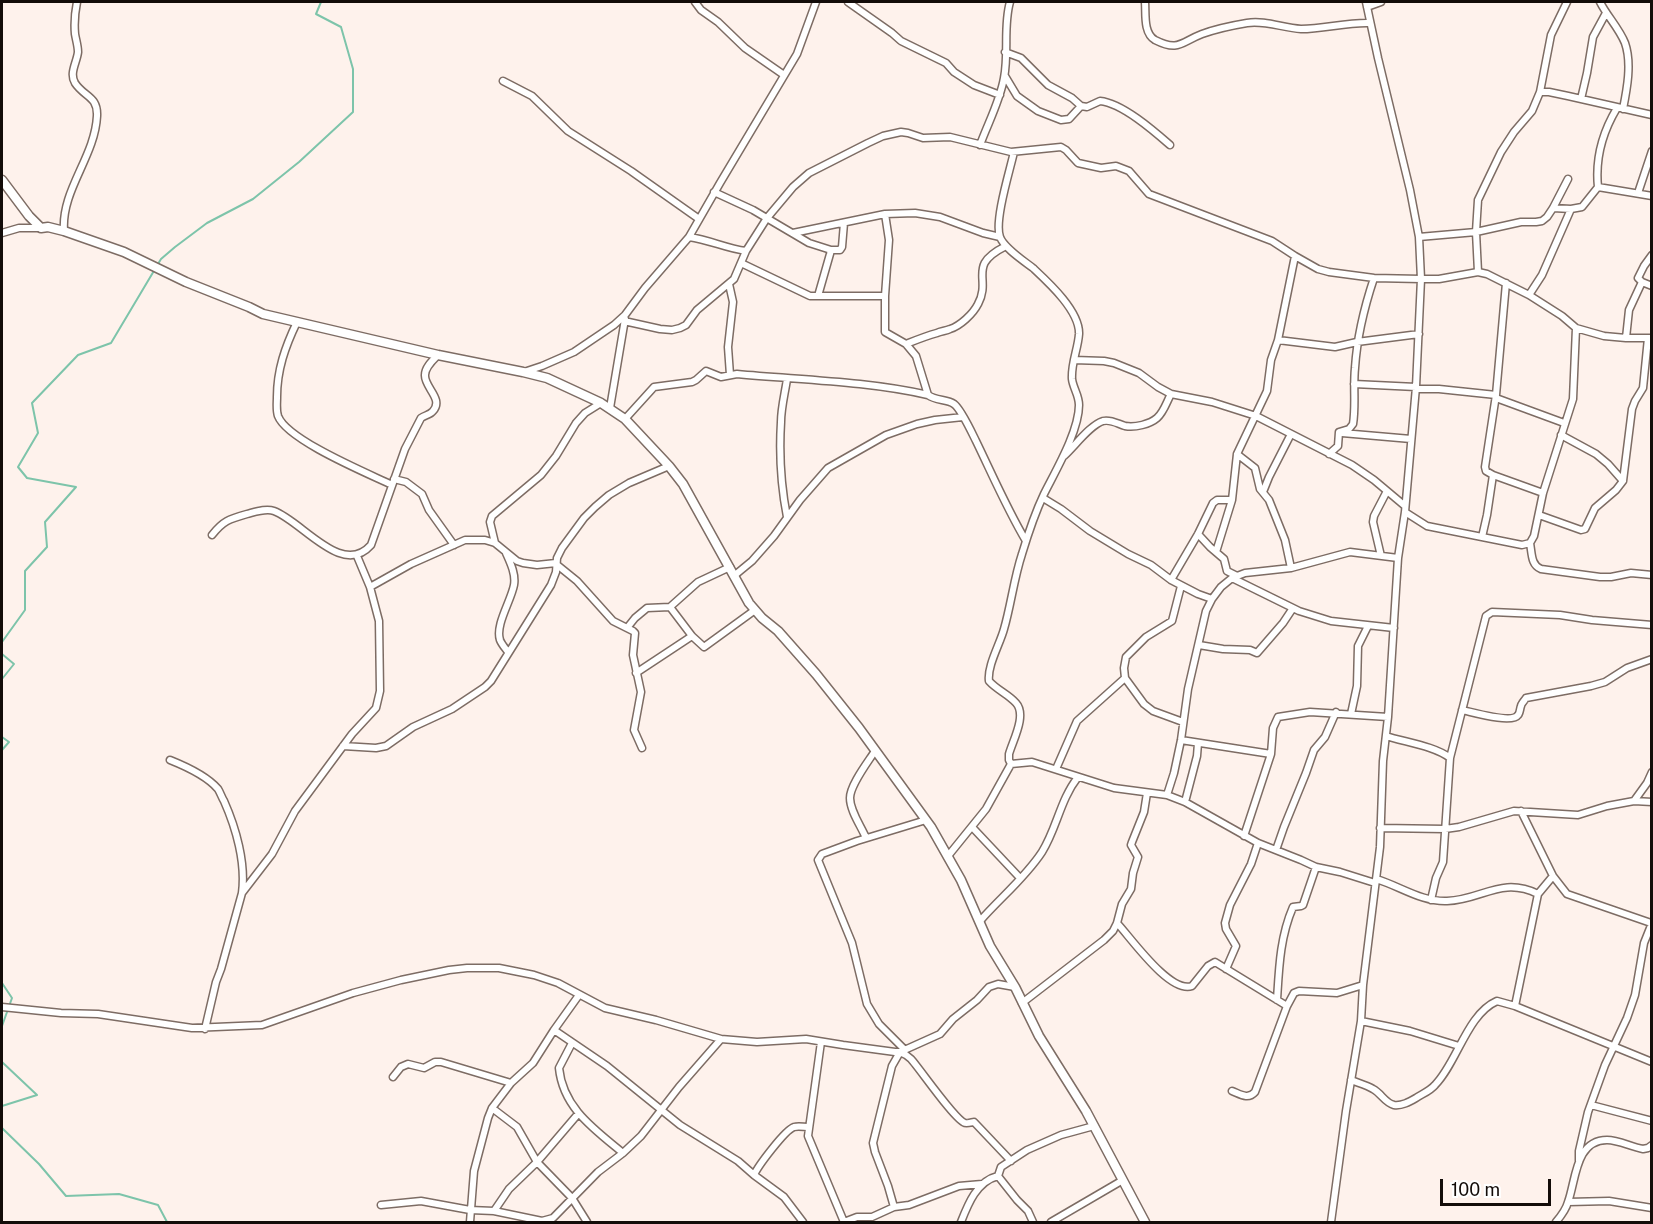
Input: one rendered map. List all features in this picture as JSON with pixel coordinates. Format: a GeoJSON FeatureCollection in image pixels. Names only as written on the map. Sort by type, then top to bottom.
{"type":"FeatureCollection","features":[{"type":"Feature","properties":{"kind":"street"},"geometry":{"type":"LineString","coordinates":[[64,231],[64,216],[91,148],[97,123],[96,105],[74,80],[78,52],[75,20],[77,2]]}},
{"type":"Feature","properties":{"kind":"street"},"geometry":{"type":"LineString","coordinates":[[695,2],[701,10],[718,22],[745,48],[784,75]]}},
{"type":"Feature","properties":{"kind":"street"},"geometry":{"type":"LineString","coordinates":[[523,372],[574,352],[625,318],[645,288],[689,237],[797,54],[816,2]]}},
{"type":"Feature","properties":{"kind":"street"},"geometry":{"type":"LineString","coordinates":[[848,2],[901,41],[947,64],[954,72],[974,85],[1017,96]]}},
{"type":"Feature","properties":{"kind":"street"},"geometry":{"type":"LineString","coordinates":[[980,145],[1005,76],[1005,40],[1010,2]]}},
{"type":"Feature","properties":{"kind":"street"},"geometry":{"type":"LineString","coordinates":[[1145,2],[1147,30],[1154,39],[1171,46],[1183,44],[1203,33],[1259,22],[1304,29],[1370,23]]}},
{"type":"Feature","properties":{"kind":"street"},"geometry":{"type":"LineString","coordinates":[[1331,1222],[1361,1021],[1363,985],[1380,847],[1398,558],[1405,509],[1419,334],[1421,279],[1419,237],[1367,4],[1381,2]]}},
{"type":"Feature","properties":{"kind":"street"},"geometry":{"type":"LineString","coordinates":[[1478,272],[1476,232],[1478,200],[1485,182],[1514,132],[1532,111],[1540,92],[1551,35],[1567,2]]}},
{"type":"Feature","properties":{"kind":"street"},"geometry":{"type":"LineString","coordinates":[[1553,208],[1571,209],[1585,204],[1598,187],[1597,159],[1604,134],[1620,109],[1628,80],[1625,42],[1600,2]]}},
{"type":"Feature","properties":{"kind":"street"},"geometry":{"type":"LineString","coordinates":[[1581,99],[1593,37],[1606,13]]}},
{"type":"Feature","properties":{"kind":"street"},"geometry":{"type":"LineString","coordinates":[[1005,52],[1021,58],[1048,84],[1082,106],[1089,107],[1100,101],[1114,105],[1148,125],[1170,145]]}},
{"type":"Feature","properties":{"kind":"street"},"geometry":{"type":"LineString","coordinates":[[1005,76],[1017,96],[1038,111],[1063,120],[1069,119],[1082,106]]}},
{"type":"Feature","properties":{"kind":"street"},"geometry":{"type":"LineString","coordinates":[[503,81],[532,96],[568,131],[699,219]]}},
{"type":"Feature","properties":{"kind":"street"},"geometry":{"type":"LineString","coordinates":[[1540,92],[1550,92],[1652,116]]}},
{"type":"Feature","properties":{"kind":"street"},"geometry":{"type":"LineString","coordinates":[[625,318],[660,329],[672,330],[686,325],[697,310],[734,279],[746,251],[767,218],[793,187],[809,173],[883,136],[908,133],[923,138],[950,137],[1014,152],[1061,147],[1078,163],[1094,167],[1119,167],[1131,172],[1149,194],[1277,243],[1294,256],[1329,272],[1374,278],[1421,279],[1439,279],[1478,272],[1487,274],[1529,295],[1576,328],[1604,336],[1650,338],[1642,388],[1632,409],[1623,481],[1595,508],[1585,529],[1581,530],[1539,515]]}},
{"type":"Feature","properties":{"kind":"street"},"geometry":{"type":"LineString","coordinates":[[1638,193],[1652,151]]}},
{"type":"Feature","properties":{"kind":"street"},"geometry":{"type":"LineString","coordinates":[[948,856],[986,809],[1011,764],[1009,754],[1020,712],[1014,701],[991,684],[988,676],[1005,625],[1021,555],[1043,498],[1071,439],[1079,408],[1079,397],[1072,379],[1079,334],[1078,324],[1071,310],[1041,276],[1006,246],[1000,237],[999,221],[1014,152]]}},
{"type":"Feature","properties":{"kind":"street"},"geometry":{"type":"LineString","coordinates":[[1419,237],[1476,232],[1521,222],[1542,221],[1553,208],[1568,179]]}},
{"type":"Feature","properties":{"kind":"street"},"geometry":{"type":"LineString","coordinates":[[2,180],[41,228]]}},
{"type":"Feature","properties":{"kind":"street"},"geometry":{"type":"LineString","coordinates":[[1598,187],[1652,196]]}},
{"type":"Feature","properties":{"kind":"street"},"geometry":{"type":"LineString","coordinates":[[714,192],[767,218],[809,243],[831,250],[841,248],[844,223]]}},
{"type":"Feature","properties":{"kind":"street"},"geometry":{"type":"LineString","coordinates":[[1529,295],[1542,275],[1571,209]]}},
{"type":"Feature","properties":{"kind":"street"},"geometry":{"type":"LineString","coordinates":[[794,233],[885,214],[915,213],[940,217],[1000,237]]}},
{"type":"Feature","properties":{"kind":"street"},"geometry":{"type":"LineString","coordinates":[[885,214],[889,240],[885,332],[906,344],[918,359],[928,396]]}},
{"type":"Feature","properties":{"kind":"street"},"geometry":{"type":"LineString","coordinates":[[2,232],[19,228],[48,227],[64,231],[124,252],[186,282],[263,314],[547,378],[601,403],[626,419],[669,466],[692,498],[749,603],[778,631],[816,674],[859,728],[926,820],[948,856],[990,946],[1015,987],[1039,1036],[1094,1126],[1145,1222]]}},
{"type":"Feature","properties":{"kind":"street"},"geometry":{"type":"LineString","coordinates":[[689,237],[746,251]]}},
{"type":"Feature","properties":{"kind":"street"},"geometry":{"type":"LineString","coordinates":[[906,344],[950,329],[962,322],[978,304],[982,291],[984,263],[997,250],[1006,246]]}},
{"type":"Feature","properties":{"kind":"street"},"geometry":{"type":"LineString","coordinates":[[818,296],[831,250]]}},
{"type":"Feature","properties":{"kind":"street"},"geometry":{"type":"LineString","coordinates":[[1652,255],[1638,278],[1652,286]]}},
{"type":"Feature","properties":{"kind":"street"},"geometry":{"type":"LineString","coordinates":[[1216,552],[1232,500],[1237,454],[1267,392],[1271,360],[1278,340],[1294,256]]}},
{"type":"Feature","properties":{"kind":"street"},"geometry":{"type":"LineString","coordinates":[[741,263],[810,296],[885,296]]}},
{"type":"Feature","properties":{"kind":"street"},"geometry":{"type":"LineString","coordinates":[[1338,433],[1349,429],[1353,424],[1357,342],[1362,314],[1374,278]]}},
{"type":"Feature","properties":{"kind":"street"},"geometry":{"type":"LineString","coordinates":[[1626,338],[1629,310],[1642,282]]}},
{"type":"Feature","properties":{"kind":"street"},"geometry":{"type":"LineString","coordinates":[[1506,283],[1496,396],[1485,467],[1486,471],[1493,475],[1543,493]]}},
{"type":"Feature","properties":{"kind":"street"},"geometry":{"type":"LineString","coordinates":[[729,284],[733,302],[728,347],[730,375]]}},
{"type":"Feature","properties":{"kind":"street"},"geometry":{"type":"LineString","coordinates":[[610,408],[625,318]]}},
{"type":"Feature","properties":{"kind":"street"},"geometry":{"type":"LineString","coordinates":[[297,322],[283,352],[277,383],[279,417],[292,432],[342,462],[393,482],[406,482],[422,494],[429,510],[454,545]]}},
{"type":"Feature","properties":{"kind":"street"},"geometry":{"type":"LineString","coordinates":[[1576,328],[1573,399],[1543,493],[1534,536],[1530,543],[1533,564],[1541,569],[1600,577],[1631,573],[1652,575]]}},
{"type":"Feature","properties":{"kind":"street"},"geometry":{"type":"LineString","coordinates":[[1278,340],[1335,347],[1419,334]]}},
{"type":"Feature","properties":{"kind":"street"},"geometry":{"type":"LineString","coordinates":[[212,535],[228,519],[268,510],[280,514],[340,554],[357,556],[366,551],[371,545],[405,449],[423,416],[430,414],[435,408],[436,400],[425,375],[438,355]]}},
{"type":"Feature","properties":{"kind":"street"},"geometry":{"type":"LineString","coordinates":[[1074,360],[1113,363],[1139,373],[1172,394],[1212,402],[1256,416],[1357,468],[1427,526],[1522,545],[1530,543]]}},
{"type":"Feature","properties":{"kind":"street"},"geometry":{"type":"LineString","coordinates":[[626,419],[654,387],[692,382],[706,371],[722,377],[737,374],[898,388],[928,396],[955,405],[1026,541]]}},
{"type":"Feature","properties":{"kind":"street"},"geometry":{"type":"LineString","coordinates":[[787,379],[780,435],[781,486],[787,517]]}},
{"type":"Feature","properties":{"kind":"street"},"geometry":{"type":"LineString","coordinates":[[1354,384],[1439,389],[1496,396],[1564,423]]}},
{"type":"Feature","properties":{"kind":"street"},"geometry":{"type":"LineString","coordinates":[[1061,459],[1096,424],[1110,420],[1132,427],[1156,418],[1172,394]]}},
{"type":"Feature","properties":{"kind":"street"},"geometry":{"type":"LineString","coordinates":[[495,543],[490,522],[492,516],[541,475],[556,456],[576,423],[585,413],[601,403]]}},
{"type":"Feature","properties":{"kind":"street"},"geometry":{"type":"LineString","coordinates":[[627,628],[647,608],[670,607],[698,582],[732,571],[752,561],[828,468],[886,435],[913,425],[963,417]]}},
{"type":"Feature","properties":{"kind":"street"},"geometry":{"type":"LineString","coordinates":[[1338,433],[1411,439]]}},
{"type":"Feature","properties":{"kind":"street"},"geometry":{"type":"LineString","coordinates":[[1329,454],[1338,447],[1338,433]]}},
{"type":"Feature","properties":{"kind":"street"},"geometry":{"type":"LineString","coordinates":[[1263,492],[1290,434]]}},
{"type":"Feature","properties":{"kind":"street"},"geometry":{"type":"LineString","coordinates":[[1561,435],[1596,454],[1623,481]]}},
{"type":"Feature","properties":{"kind":"street"},"geometry":{"type":"LineString","coordinates":[[1237,454],[1255,468],[1260,489],[1269,500],[1285,540],[1291,568]]}},
{"type":"Feature","properties":{"kind":"street"},"geometry":{"type":"LineString","coordinates":[[344,746],[383,748],[412,727],[452,709],[485,687],[551,585],[562,548],[584,518],[595,507],[629,483],[669,466]]}},
{"type":"Feature","properties":{"kind":"street"},"geometry":{"type":"LineString","coordinates":[[1482,537],[1493,475]]}},
{"type":"Feature","properties":{"kind":"street"},"geometry":{"type":"LineString","coordinates":[[1381,556],[1373,522],[1387,491]]}},
{"type":"Feature","properties":{"kind":"street"},"geometry":{"type":"LineString","coordinates":[[1043,498],[1090,531],[1151,565],[1181,586],[1212,599]]}},
{"type":"Feature","properties":{"kind":"street"},"geometry":{"type":"LineString","coordinates":[[1171,580],[1214,501],[1232,500]]}},
{"type":"Feature","properties":{"kind":"street"},"geometry":{"type":"LineString","coordinates":[[1198,534],[1224,559],[1227,571],[1293,608],[1331,621],[1394,628]]}},
{"type":"Feature","properties":{"kind":"street"},"geometry":{"type":"LineString","coordinates":[[370,588],[411,564],[465,540],[475,539],[495,543],[517,561],[523,563],[556,564],[577,580],[613,621],[635,633],[633,655],[641,692],[634,730],[642,748]]}},
{"type":"Feature","properties":{"kind":"street"},"geometry":{"type":"LineString","coordinates":[[504,549],[514,579],[499,637],[508,652]]}},
{"type":"Feature","properties":{"kind":"street"},"geometry":{"type":"LineString","coordinates":[[1167,795],[1181,740],[1188,689],[1206,611],[1221,587],[1245,573],[1291,568],[1350,552],[1398,558]]}},
{"type":"Feature","properties":{"kind":"street"},"geometry":{"type":"LineString","coordinates":[[242,893],[272,854],[296,811],[352,734],[376,708],[379,701],[381,638],[379,621],[370,588],[357,556]]}},
{"type":"Feature","properties":{"kind":"street"},"geometry":{"type":"LineString","coordinates":[[1181,586],[1172,621],[1146,637],[1126,657],[1124,668],[1125,678],[1144,704],[1153,711],[1183,722]]}},
{"type":"Feature","properties":{"kind":"street"},"geometry":{"type":"LineString","coordinates":[[670,607],[692,636],[706,647],[756,610]]}},
{"type":"Feature","properties":{"kind":"street"},"geometry":{"type":"LineString","coordinates":[[1198,645],[1250,650],[1257,653],[1293,608]]}},
{"type":"Feature","properties":{"kind":"street"},"geometry":{"type":"LineString","coordinates":[[1431,900],[1436,878],[1443,862],[1449,758],[1486,616],[1492,612],[1560,615],[1652,625]]}},
{"type":"Feature","properties":{"kind":"street"},"geometry":{"type":"LineString","coordinates":[[1351,714],[1358,686],[1358,646],[1368,626]]}},
{"type":"Feature","properties":{"kind":"street"},"geometry":{"type":"LineString","coordinates":[[636,673],[692,636]]}},
{"type":"Feature","properties":{"kind":"street"},"geometry":{"type":"LineString","coordinates":[[1462,710],[1509,719],[1518,715],[1526,698],[1605,682],[1627,668],[1652,659]]}},
{"type":"Feature","properties":{"kind":"street"},"geometry":{"type":"LineString","coordinates":[[1056,769],[1077,722],[1125,678]]}},
{"type":"Feature","properties":{"kind":"street"},"geometry":{"type":"LineString","coordinates":[[1244,836],[1271,754],[1273,728],[1278,717],[1310,712],[1336,712],[1388,717]]}},
{"type":"Feature","properties":{"kind":"street"},"geometry":{"type":"LineString","coordinates":[[1276,850],[1314,750],[1325,737],[1336,712]]}},
{"type":"Feature","properties":{"kind":"street"},"geometry":{"type":"LineString","coordinates":[[1386,736],[1444,754],[1449,758]]}},
{"type":"Feature","properties":{"kind":"street"},"geometry":{"type":"LineString","coordinates":[[1181,740],[1271,754]]}},
{"type":"Feature","properties":{"kind":"street"},"geometry":{"type":"LineString","coordinates":[[1185,802],[1197,756],[1198,742]]}},
{"type":"Feature","properties":{"kind":"street"},"geometry":{"type":"LineString","coordinates":[[866,838],[853,810],[850,796],[875,752]]}},
{"type":"Feature","properties":{"kind":"street"},"geometry":{"type":"LineString","coordinates":[[170,760],[201,775],[218,789],[230,814],[241,861],[242,893],[205,1029]]}},
{"type":"Feature","properties":{"kind":"street"},"geometry":{"type":"LineString","coordinates":[[1011,764],[1032,762],[1114,788],[1167,795],[1185,802],[1258,843],[1316,867],[1391,884],[1408,894],[1431,900],[1447,901],[1465,898],[1506,887],[1519,887],[1538,894]]}},
{"type":"Feature","properties":{"kind":"street"},"geometry":{"type":"LineString","coordinates":[[1634,801],[1652,772]]}},
{"type":"Feature","properties":{"kind":"street"},"geometry":{"type":"LineString","coordinates":[[980,921],[1034,863],[1046,845],[1070,788],[1078,777]]}},
{"type":"Feature","properties":{"kind":"street"},"geometry":{"type":"LineString","coordinates":[[1022,1003],[1113,931],[1122,904],[1131,889],[1138,857],[1131,845],[1144,812],[1147,793]]}},
{"type":"Feature","properties":{"kind":"street"},"geometry":{"type":"LineString","coordinates":[[1380,828],[1445,829],[1514,811],[1578,815],[1634,801],[1652,802]]}},
{"type":"Feature","properties":{"kind":"street"},"geometry":{"type":"LineString","coordinates":[[1521,811],[1553,876],[1567,894],[1652,923],[1644,943],[1635,995],[1628,1018],[1605,1065],[1591,1105],[1568,1202],[1556,1222]]}},
{"type":"Feature","properties":{"kind":"street"},"geometry":{"type":"LineString","coordinates":[[926,820],[822,854],[819,862],[852,943],[867,1004],[879,1024],[963,1122],[968,1124],[974,1122],[1011,1161]]}},
{"type":"Feature","properties":{"kind":"street"},"geometry":{"type":"LineString","coordinates":[[972,827],[1020,878]]}},
{"type":"Feature","properties":{"kind":"street"},"geometry":{"type":"LineString","coordinates":[[1226,969],[1236,946],[1225,923],[1230,905],[1251,864],[1258,843]]}},
{"type":"Feature","properties":{"kind":"street"},"geometry":{"type":"LineString","coordinates":[[1277,1000],[1280,950],[1287,924],[1293,907],[1303,905],[1316,867]]}},
{"type":"Feature","properties":{"kind":"street"},"geometry":{"type":"LineString","coordinates":[[1515,1006],[1538,894],[1553,876]]}},
{"type":"Feature","properties":{"kind":"street"},"geometry":{"type":"LineString","coordinates":[[1117,923],[1155,968],[1182,987],[1192,986],[1211,963],[1217,963],[1287,1006]]}},
{"type":"Feature","properties":{"kind":"street"},"geometry":{"type":"LineString","coordinates":[[2,1008],[98,1014],[205,1029],[262,1025],[353,993],[424,974],[467,968],[499,968],[534,975],[558,983],[605,1008],[721,1039],[757,1042],[806,1039],[902,1051],[940,1034],[953,1019],[989,987],[998,984],[1015,987]]}},
{"type":"Feature","properties":{"kind":"street"},"geometry":{"type":"LineString","coordinates":[[1232,1091],[1247,1096],[1256,1092],[1292,995],[1297,991],[1337,993],[1363,985]]}},
{"type":"Feature","properties":{"kind":"street"},"geometry":{"type":"LineString","coordinates":[[470,1222],[474,1171],[492,1108],[511,1083],[533,1063],[579,995]]}},
{"type":"Feature","properties":{"kind":"street"},"geometry":{"type":"LineString","coordinates":[[1351,1080],[1372,1088],[1383,1095],[1387,1102],[1399,1105],[1416,1098],[1435,1085],[1479,1016],[1488,1006],[1497,1001],[1515,1006],[1652,1062]]}},
{"type":"Feature","properties":{"kind":"street"},"geometry":{"type":"LineString","coordinates":[[1361,1021],[1410,1031],[1459,1046]]}},
{"type":"Feature","properties":{"kind":"street"},"geometry":{"type":"LineString","coordinates":[[554,1030],[607,1066],[680,1125],[738,1161],[784,1197],[803,1222]]}},
{"type":"Feature","properties":{"kind":"street"},"geometry":{"type":"LineString","coordinates":[[381,1205],[421,1201],[470,1210],[494,1211],[542,1221],[553,1220],[598,1172],[641,1136],[679,1086],[721,1039]]}},
{"type":"Feature","properties":{"kind":"street"},"geometry":{"type":"LineString","coordinates":[[821,1042],[808,1136],[844,1222],[857,1217],[873,1216],[894,1207],[909,1205],[959,1186],[982,1184]]}},
{"type":"Feature","properties":{"kind":"street"},"geometry":{"type":"LineString","coordinates":[[572,1043],[560,1065],[568,1098],[578,1114],[623,1153]]}},
{"type":"Feature","properties":{"kind":"street"},"geometry":{"type":"LineString","coordinates":[[894,1207],[873,1143],[892,1066],[902,1051]]}},
{"type":"Feature","properties":{"kind":"street"},"geometry":{"type":"LineString","coordinates":[[393,1077],[401,1067],[408,1064],[424,1068],[435,1062],[441,1062],[511,1083]]}},
{"type":"Feature","properties":{"kind":"street"},"geometry":{"type":"LineString","coordinates":[[1591,1105],[1652,1121]]}},
{"type":"Feature","properties":{"kind":"street"},"geometry":{"type":"LineString","coordinates":[[492,1108],[517,1127],[537,1162],[572,1198],[588,1222]]}},
{"type":"Feature","properties":{"kind":"street"},"geometry":{"type":"LineString","coordinates":[[494,1211],[509,1189],[537,1162],[578,1114]]}},
{"type":"Feature","properties":{"kind":"street"},"geometry":{"type":"LineString","coordinates":[[998,1176],[1001,1167],[1027,1150],[1061,1135],[1094,1126]]}},
{"type":"Feature","properties":{"kind":"street"},"geometry":{"type":"LineString","coordinates":[[754,1175],[758,1166],[787,1131],[794,1127],[809,1127]]}},
{"type":"Feature","properties":{"kind":"street"},"geometry":{"type":"LineString","coordinates":[[1579,1161],[1592,1144],[1600,1141],[1608,1140],[1643,1149],[1652,1144]]}},
{"type":"Feature","properties":{"kind":"street"},"geometry":{"type":"LineString","coordinates":[[961,1222],[982,1184],[998,1176]]}},
{"type":"Feature","properties":{"kind":"street"},"geometry":{"type":"LineString","coordinates":[[998,1176],[1028,1211],[1033,1222]]}},
{"type":"Feature","properties":{"kind":"street"},"geometry":{"type":"LineString","coordinates":[[1051,1222],[1123,1180]]}},
{"type":"Feature","properties":{"kind":"street"},"geometry":{"type":"LineString","coordinates":[[1568,1202],[1609,1201],[1652,1208]]}},
{"type":"Feature","properties":{"kind":"waterway"},"geometry":{"type":"LineString","coordinates":[[2,642],[25,610],[25,571],[47,547],[45,522],[76,487],[27,478],[18,467],[38,433],[32,403],[78,355],[111,343],[161,259],[207,223],[253,199],[299,162],[353,112],[353,69],[341,27],[316,14],[321,2]]}},
{"type":"Feature","properties":{"kind":"waterway"},"geometry":{"type":"LineString","coordinates":[[2,654],[14,664],[2,679]]}},
{"type":"Feature","properties":{"kind":"waterway"},"geometry":{"type":"LineString","coordinates":[[2,737],[9,742],[2,750]]}},
{"type":"Feature","properties":{"kind":"waterway"},"geometry":{"type":"LineString","coordinates":[[2,983],[12,998],[2,1026]]}},
{"type":"Feature","properties":{"kind":"waterway"},"geometry":{"type":"LineString","coordinates":[[2,1062],[37,1095],[2,1106]]}},
{"type":"Feature","properties":{"kind":"waterway"},"geometry":{"type":"LineString","coordinates":[[2,1128],[39,1164],[66,1196],[119,1194],[158,1205],[167,1222]]}}]}
